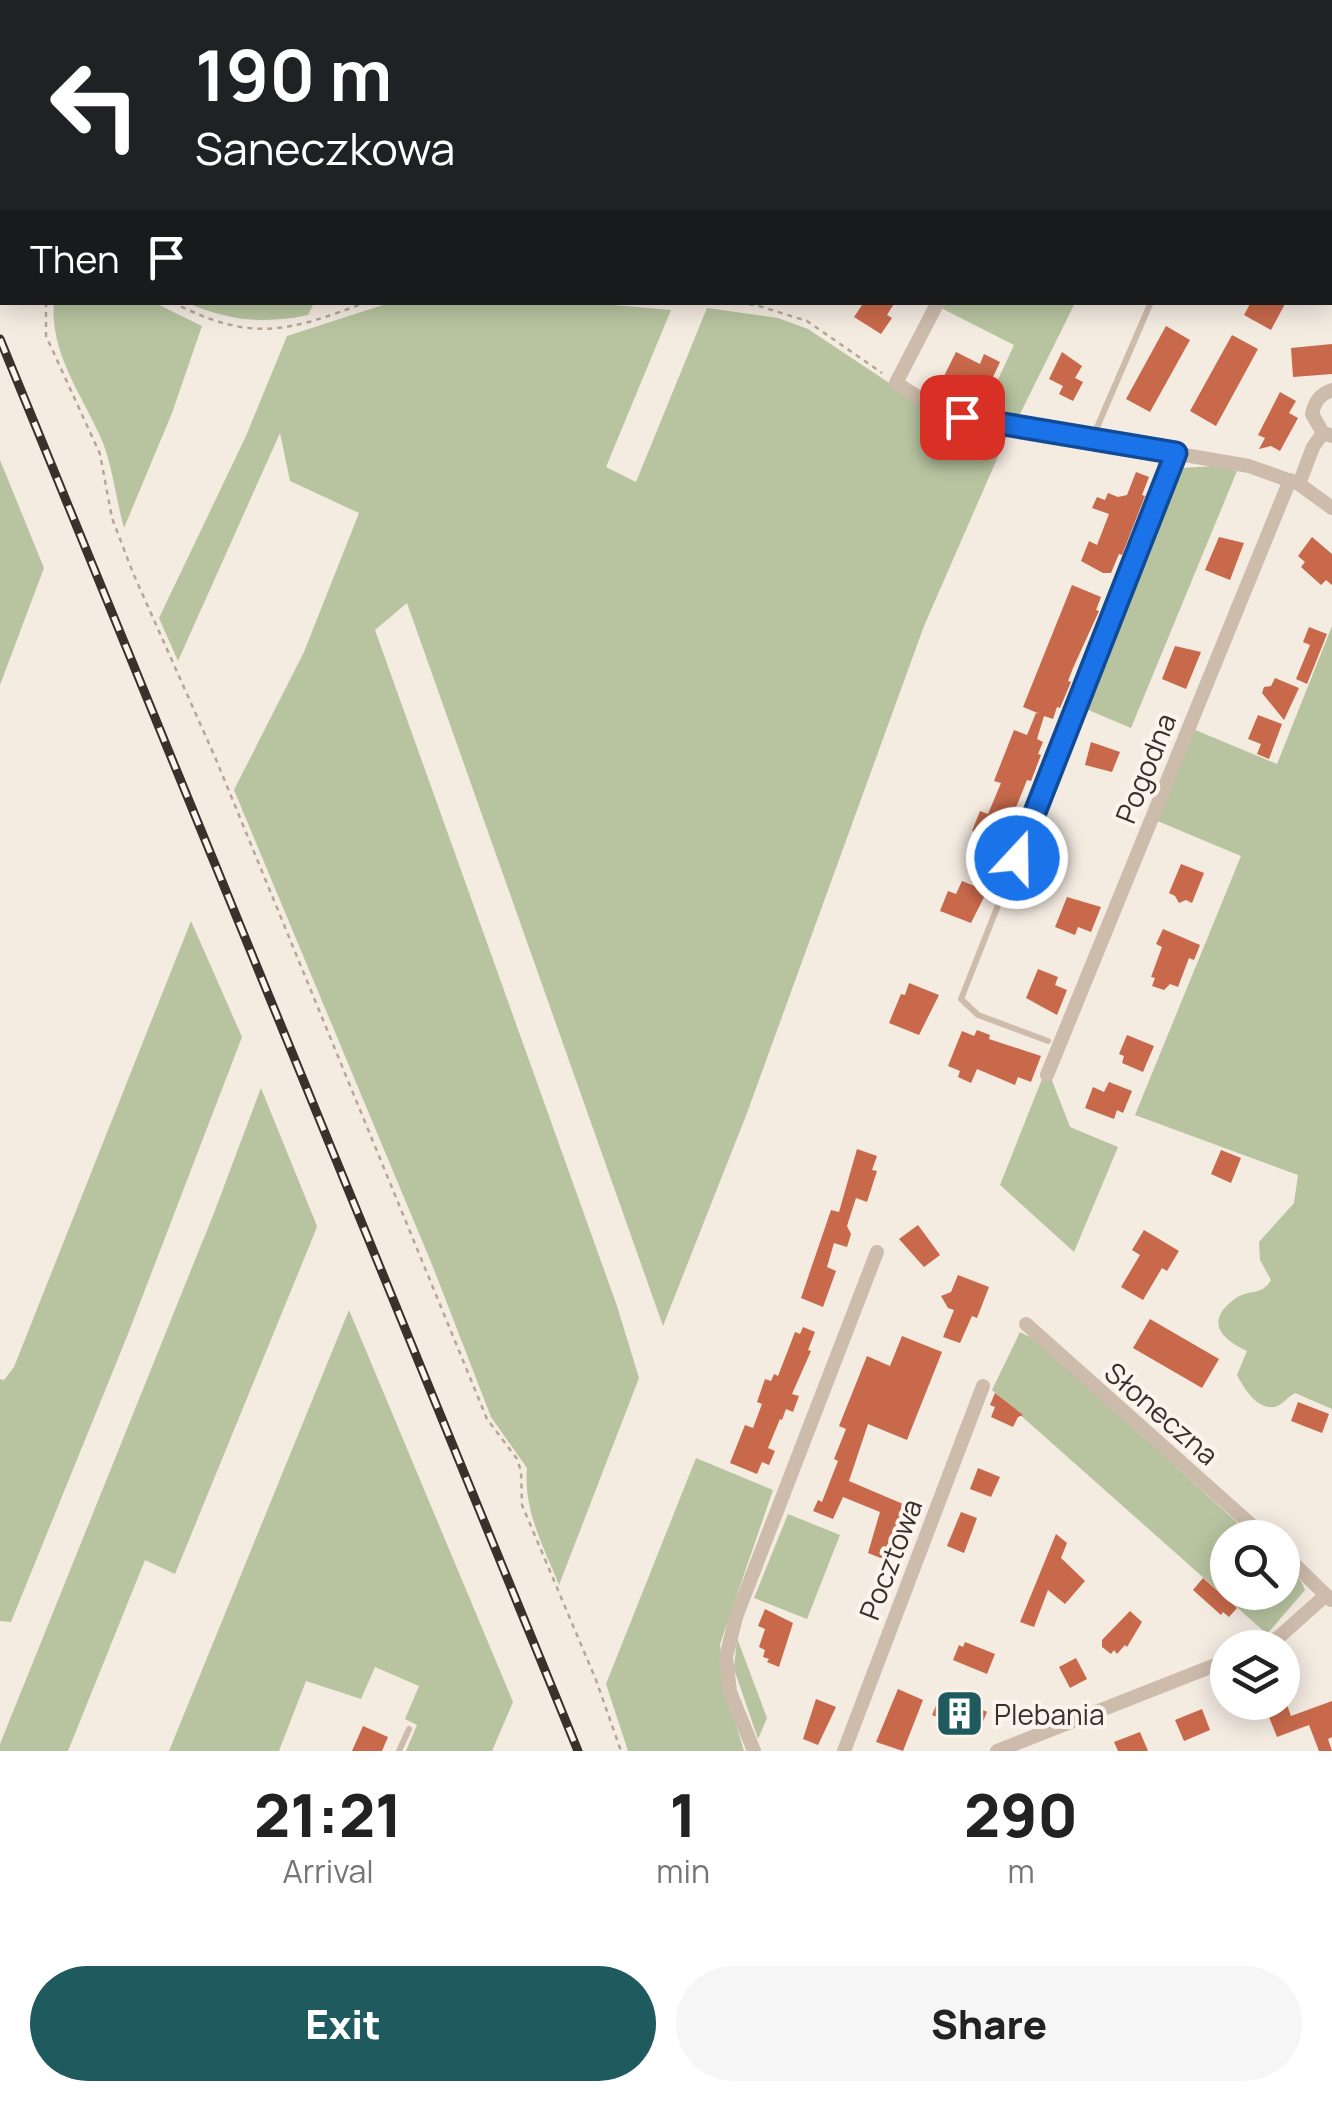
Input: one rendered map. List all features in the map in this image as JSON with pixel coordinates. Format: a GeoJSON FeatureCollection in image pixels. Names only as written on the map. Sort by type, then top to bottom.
{"type":"FeatureCollection","features":[{"type":"Feature","properties":{"kind":"street"},"geometry":{"type":"LineString","coordinates":[[936,305],[896,383],[936,408],[962,417],[1249,466],[1295,482],[1332,508]]}},
{"type":"Feature","properties":{"kind":"street","name":"Pogodna"},"geometry":{"type":"LineString","coordinates":[[1047,1075],[1295,482],[1313,447],[1327,434],[1315,424],[1312,414],[1315,402],[1332,390]]}},
{"type":"Feature","properties":{"kind":"street"},"geometry":{"type":"LineString","coordinates":[[754,1751],[730,1692],[726,1657],[736,1617],[877,1252]]}},
{"type":"Feature","properties":{"kind":"street","name":"Słoneczna"},"geometry":{"type":"LineString","coordinates":[[1026,1324],[1246,1520]]}},
{"type":"Feature","properties":{"kind":"street","name":"Pocztowa"},"geometry":{"type":"LineString","coordinates":[[844,1751],[984,1386]]}},
{"type":"Feature","properties":{"kind":"street"},"geometry":{"type":"LineString","coordinates":[[1288,1630],[1329,1598],[1300,1570]]}},
{"type":"Feature","properties":{"kind":"street"},"geometry":{"type":"LineString","coordinates":[[996,1751],[1210,1667]]}},
{"type":"Feature","properties":{"kind":"lane"},"geometry":{"type":"LineString","coordinates":[[1092,439],[1150,305]]}},
{"type":"Feature","properties":{"kind":"lane"},"geometry":{"type":"LineString","coordinates":[[1048,1041],[978,1015],[961,999],[1176,453]]}},
{"type":"Feature","properties":{"kind":"lane"},"geometry":{"type":"LineString","coordinates":[[400,1751],[409,1729]]}},
{"type":"Feature","properties":{"kind":"path"},"geometry":{"type":"LineString","coordinates":[[46,305],[46,336],[100,454],[112,518],[133,573],[214,756],[487,1419],[521,1471],[522,1505],[596,1680],[621,1751]]}},
{"type":"Feature","properties":{"kind":"path"},"geometry":{"type":"LineString","coordinates":[[179,305],[246,330],[272,330],[314,323],[359,305]]}},
{"type":"Feature","properties":{"kind":"path"},"geometry":{"type":"LineString","coordinates":[[756,305],[808,321],[896,383]]}},
{"type":"Feature","properties":{"kind":"green space"},"geometry":{"type":"Polygon","coordinates":[[[54,305],[159,305],[202,326],[172,413],[124,528],[103,443],[62,357],[54,305]]]}},
{"type":"Feature","properties":{"kind":"green space"},"geometry":{"type":"Polygon","coordinates":[[[193,305],[313,305],[308,315],[277,319],[218,314],[193,305]]]}},
{"type":"Feature","properties":{"kind":"green space"},"geometry":{"type":"Polygon","coordinates":[[[383,305],[614,305],[671,310],[606,467],[636,482],[707,308],[778,318],[808,329],[942,418],[1010,429],[924,626],[747,1113],[663,1326],[407,603],[375,630],[617,1306],[639,1378],[559,1585],[531,1513],[527,1468],[491,1417],[433,1267],[234,790],[304,652],[359,513],[290,481],[280,433],[178,661],[159,618],[246,436],[287,336],[383,305]]]}},
{"type":"Feature","properties":{"kind":"green space"},"geometry":{"type":"Polygon","coordinates":[[[1074,305],[1018,418],[983,412],[1014,345],[941,308],[1074,305]]]}},
{"type":"Feature","properties":{"kind":"green space"},"geometry":{"type":"Polygon","coordinates":[[[0,460],[44,568],[0,685],[0,460]]]}},
{"type":"Feature","properties":{"kind":"green space"},"geometry":{"type":"Polygon","coordinates":[[[1216,466],[1237,471],[1131,728],[1086,709],[1182,468],[1216,466]]]}},
{"type":"Feature","properties":{"kind":"green space"},"geometry":{"type":"Polygon","coordinates":[[[1332,626],[1332,1409],[1295,1393],[1280,1405],[1268,1407],[1251,1397],[1237,1375],[1247,1351],[1223,1335],[1218,1321],[1236,1298],[1264,1288],[1271,1280],[1260,1260],[1259,1242],[1294,1203],[1298,1175],[1135,1115],[1241,856],[1155,820],[1193,729],[1277,764],[1332,626]]]}},
{"type":"Feature","properties":{"kind":"green space"},"geometry":{"type":"Polygon","coordinates":[[[191,921],[242,1037],[128,1334],[11,1622],[0,1621],[0,1379],[4,1380],[14,1367],[191,921]]]}},
{"type":"Feature","properties":{"kind":"green space"},"geometry":{"type":"Polygon","coordinates":[[[1051,1078],[1070,1127],[1118,1147],[1074,1252],[1000,1185],[1042,1079],[1051,1078]]]}},
{"type":"Feature","properties":{"kind":"green space"},"geometry":{"type":"Polygon","coordinates":[[[261,1088],[317,1226],[315,1232],[175,1574],[145,1560],[68,1751],[0,1751],[0,1744],[261,1088]]]}},
{"type":"Feature","properties":{"kind":"green space"},"geometry":{"type":"Polygon","coordinates":[[[349,1310],[513,1702],[492,1751],[406,1751],[417,1725],[405,1719],[419,1686],[375,1667],[361,1699],[306,1681],[279,1751],[169,1751],[349,1310]]]}},
{"type":"Feature","properties":{"kind":"green space"},"geometry":{"type":"Polygon","coordinates":[[[1020,1332],[1038,1341],[1234,1520],[1210,1520],[1210,1583],[992,1390],[1020,1332]]]}},
{"type":"Feature","properties":{"kind":"green space"},"geometry":{"type":"Polygon","coordinates":[[[696,1458],[773,1490],[720,1644],[723,1682],[744,1751],[628,1751],[606,1684],[696,1458]]]}},
{"type":"Feature","properties":{"kind":"green space"},"geometry":{"type":"Polygon","coordinates":[[[788,1514],[840,1535],[807,1619],[754,1598],[788,1514]]]}},
{"type":"Feature","properties":{"kind":"green space"},"geometry":{"type":"Polygon","coordinates":[[[1240,1610],[1288,1610],[1270,1630],[1262,1630],[1240,1610]]]}},
{"type":"Feature","properties":{"kind":"green space"},"geometry":{"type":"Polygon","coordinates":[[[737,1638],[767,1718],[758,1739],[734,1669],[737,1638]]]}},
{"type":"Feature","properties":{"kind":"building"},"geometry":{"type":"Polygon","coordinates":[[[862,305],[893,305],[887,315],[892,318],[881,334],[854,317],[862,305]]]}},
{"type":"Feature","properties":{"kind":"building"},"geometry":{"type":"Polygon","coordinates":[[[1249,305],[1284,305],[1271,330],[1244,315],[1249,305]]]}},
{"type":"Feature","properties":{"kind":"building"},"geometry":{"type":"Polygon","coordinates":[[[1166,326],[1190,340],[1150,412],[1126,399],[1166,326]]]}},
{"type":"Feature","properties":{"kind":"building"},"geometry":{"type":"Polygon","coordinates":[[[1232,335],[1258,349],[1216,426],[1190,411],[1232,335]]]}},
{"type":"Feature","properties":{"kind":"building"},"geometry":{"type":"Polygon","coordinates":[[[1332,344],[1332,374],[1293,377],[1291,348],[1332,344]]]}},
{"type":"Feature","properties":{"kind":"building"},"geometry":{"type":"Polygon","coordinates":[[[956,352],[980,364],[984,354],[1000,362],[987,390],[965,379],[962,385],[944,376],[956,352]]]}},
{"type":"Feature","properties":{"kind":"building"},"geometry":{"type":"Polygon","coordinates":[[[1062,352],[1082,366],[1075,378],[1083,382],[1073,401],[1059,394],[1063,386],[1049,379],[1062,352]]]}},
{"type":"Feature","properties":{"kind":"building"},"geometry":{"type":"Polygon","coordinates":[[[1280,392],[1296,401],[1289,413],[1298,418],[1280,451],[1271,446],[1259,449],[1265,438],[1258,435],[1280,392]]]}},
{"type":"Feature","properties":{"kind":"building"},"geometry":{"type":"Polygon","coordinates":[[[1136,472],[1149,477],[1142,495],[1145,496],[1122,555],[1119,554],[1111,573],[1103,573],[1081,561],[1089,541],[1097,545],[1109,514],[1092,508],[1097,497],[1105,500],[1108,493],[1127,495],[1136,472]]]}},
{"type":"Feature","properties":{"kind":"building"},"geometry":{"type":"Polygon","coordinates":[[[1219,537],[1244,543],[1230,580],[1205,570],[1219,537]]]}},
{"type":"Feature","properties":{"kind":"building"},"geometry":{"type":"Polygon","coordinates":[[[1312,537],[1332,554],[1332,585],[1326,580],[1321,585],[1301,567],[1305,562],[1298,556],[1312,537]]]}},
{"type":"Feature","properties":{"kind":"building"},"geometry":{"type":"Polygon","coordinates":[[[1072,585],[1101,597],[1096,610],[1099,611],[1060,708],[1057,707],[1053,719],[1044,716],[1037,739],[1043,742],[1038,754],[1041,755],[1002,843],[972,831],[980,811],[988,814],[1001,783],[994,781],[1014,730],[1027,735],[1036,713],[1040,714],[1023,707],[1072,585]]]}},
{"type":"Feature","properties":{"kind":"building"},"geometry":{"type":"Polygon","coordinates":[[[1309,627],[1327,634],[1307,684],[1296,679],[1310,645],[1303,642],[1309,627]]]}},
{"type":"Feature","properties":{"kind":"building"},"geometry":{"type":"Polygon","coordinates":[[[1175,646],[1201,652],[1186,689],[1162,679],[1175,646]]]}},
{"type":"Feature","properties":{"kind":"building"},"geometry":{"type":"Polygon","coordinates":[[[1275,678],[1299,688],[1284,720],[1262,693],[1275,678]]]}},
{"type":"Feature","properties":{"kind":"building"},"geometry":{"type":"Polygon","coordinates":[[[1258,715],[1282,724],[1269,759],[1257,754],[1261,744],[1248,739],[1258,715]]]}},
{"type":"Feature","properties":{"kind":"building"},"geometry":{"type":"Polygon","coordinates":[[[1091,742],[1120,752],[1112,772],[1085,765],[1091,742]]]}},
{"type":"Feature","properties":{"kind":"building"},"geometry":{"type":"Polygon","coordinates":[[[1181,864],[1204,873],[1192,903],[1179,903],[1169,893],[1181,864]]]}},
{"type":"Feature","properties":{"kind":"building"},"geometry":{"type":"Polygon","coordinates":[[[962,881],[987,891],[971,923],[940,911],[948,891],[956,894],[962,881]]]}},
{"type":"Feature","properties":{"kind":"building"},"geometry":{"type":"Polygon","coordinates":[[[1067,897],[1101,907],[1091,932],[1078,927],[1075,935],[1055,927],[1067,897]]]}},
{"type":"Feature","properties":{"kind":"building"},"geometry":{"type":"Polygon","coordinates":[[[1163,929],[1200,945],[1194,960],[1189,958],[1178,987],[1170,984],[1164,990],[1152,986],[1155,978],[1151,977],[1162,947],[1156,944],[1163,929]]]}},
{"type":"Feature","properties":{"kind":"building"},"geometry":{"type":"Polygon","coordinates":[[[1038,969],[1058,977],[1055,985],[1067,990],[1057,1015],[1026,998],[1038,969]]]}},
{"type":"Feature","properties":{"kind":"building"},"geometry":{"type":"Polygon","coordinates":[[[909,983],[939,995],[919,1035],[889,1023],[909,983]]]}},
{"type":"Feature","properties":{"kind":"building"},"geometry":{"type":"Polygon","coordinates":[[[977,1030],[990,1035],[989,1039],[1041,1056],[1031,1082],[1018,1077],[1015,1085],[977,1069],[971,1083],[958,1077],[960,1071],[948,1066],[962,1031],[974,1036],[977,1030]]]}},
{"type":"Feature","properties":{"kind":"building"},"geometry":{"type":"Polygon","coordinates":[[[1127,1035],[1154,1046],[1143,1072],[1122,1063],[1124,1056],[1119,1054],[1127,1035]]]}},
{"type":"Feature","properties":{"kind":"building"},"geometry":{"type":"Polygon","coordinates":[[[1109,1082],[1132,1091],[1123,1113],[1117,1110],[1114,1119],[1085,1108],[1093,1087],[1104,1092],[1109,1082]]]}},
{"type":"Feature","properties":{"kind":"building"},"geometry":{"type":"Polygon","coordinates":[[[857,1149],[877,1156],[872,1170],[877,1171],[867,1202],[856,1198],[847,1226],[851,1234],[847,1247],[834,1243],[827,1267],[836,1271],[823,1307],[801,1298],[831,1210],[839,1212],[857,1149]]]}},
{"type":"Feature","properties":{"kind":"building"},"geometry":{"type":"Polygon","coordinates":[[[1221,1150],[1241,1158],[1231,1183],[1211,1174],[1221,1150]]]}},
{"type":"Feature","properties":{"kind":"building"},"geometry":{"type":"Polygon","coordinates":[[[918,1225],[940,1255],[924,1267],[899,1239],[918,1225]]]}},
{"type":"Feature","properties":{"kind":"building"},"geometry":{"type":"Polygon","coordinates":[[[1144,1230],[1179,1251],[1167,1271],[1162,1268],[1143,1300],[1121,1287],[1140,1255],[1132,1250],[1144,1230]]]}},
{"type":"Feature","properties":{"kind":"building"},"geometry":{"type":"Polygon","coordinates":[[[958,1275],[989,1287],[977,1318],[972,1316],[960,1343],[943,1337],[954,1310],[948,1308],[941,1296],[951,1292],[958,1275]]]}},
{"type":"Feature","properties":{"kind":"building"},"geometry":{"type":"Polygon","coordinates":[[[1150,1319],[1219,1359],[1202,1388],[1133,1348],[1150,1319]]]}},
{"type":"Feature","properties":{"kind":"building"},"geometry":{"type":"Polygon","coordinates":[[[803,1327],[815,1332],[808,1350],[811,1351],[792,1394],[799,1396],[793,1412],[786,1409],[768,1448],[775,1451],[769,1465],[762,1462],[757,1474],[730,1463],[745,1425],[753,1428],[762,1404],[757,1402],[765,1379],[771,1381],[774,1374],[778,1376],[795,1332],[800,1334],[803,1327]]]}},
{"type":"Feature","properties":{"kind":"building"},"geometry":{"type":"Polygon","coordinates":[[[902,1336],[942,1352],[907,1440],[868,1424],[849,1481],[910,1507],[888,1561],[868,1553],[880,1512],[843,1497],[833,1519],[813,1511],[818,1500],[822,1502],[838,1461],[834,1459],[846,1429],[839,1426],[867,1356],[890,1366],[902,1336]]]}},
{"type":"Feature","properties":{"kind":"building"},"geometry":{"type":"Polygon","coordinates":[[[995,1393],[1023,1415],[1013,1427],[991,1417],[995,1393]]]}},
{"type":"Feature","properties":{"kind":"building"},"geometry":{"type":"Polygon","coordinates":[[[1298,1402],[1329,1414],[1322,1433],[1291,1421],[1298,1402]]]}},
{"type":"Feature","properties":{"kind":"building"},"geometry":{"type":"Polygon","coordinates":[[[978,1468],[1000,1477],[991,1497],[970,1489],[978,1468]]]}},
{"type":"Feature","properties":{"kind":"building"},"geometry":{"type":"Polygon","coordinates":[[[961,1512],[977,1518],[964,1553],[947,1546],[961,1512]]]}},
{"type":"Feature","properties":{"kind":"building"},"geometry":{"type":"Polygon","coordinates":[[[1056,1534],[1067,1543],[1061,1558],[1085,1581],[1065,1604],[1048,1590],[1034,1627],[1020,1622],[1056,1534]]]}},
{"type":"Feature","properties":{"kind":"building"},"geometry":{"type":"Polygon","coordinates":[[[1203,1578],[1210,1584],[1210,1605],[1193,1590],[1203,1578]]]}},
{"type":"Feature","properties":{"kind":"building"},"geometry":{"type":"Polygon","coordinates":[[[765,1609],[793,1623],[779,1667],[767,1662],[769,1659],[763,1657],[765,1650],[759,1647],[765,1629],[758,1626],[765,1609]]]}},
{"type":"Feature","properties":{"kind":"building"},"geometry":{"type":"Polygon","coordinates":[[[1215,1610],[1235,1610],[1229,1617],[1223,1612],[1221,1615],[1215,1610]]]}},
{"type":"Feature","properties":{"kind":"building"},"geometry":{"type":"Polygon","coordinates":[[[1130,1611],[1142,1622],[1127,1647],[1111,1654],[1102,1647],[1102,1640],[1130,1611]]]}},
{"type":"Feature","properties":{"kind":"building"},"geometry":{"type":"Polygon","coordinates":[[[965,1642],[995,1654],[987,1674],[953,1660],[959,1645],[963,1647],[965,1642]]]}},
{"type":"Feature","properties":{"kind":"building"},"geometry":{"type":"Polygon","coordinates":[[[1076,1658],[1087,1679],[1070,1688],[1059,1667],[1076,1658]]]}},
{"type":"Feature","properties":{"kind":"building"},"geometry":{"type":"Polygon","coordinates":[[[898,1689],[923,1700],[903,1751],[876,1742],[898,1689]]]}},
{"type":"Feature","properties":{"kind":"building","name":"Plebania"},"geometry":{"type":"Polygon","coordinates":[[[941,1694],[987,1712],[978,1733],[932,1715],[941,1694]]]}},
{"type":"Feature","properties":{"kind":"building"},"geometry":{"type":"Polygon","coordinates":[[[816,1699],[836,1707],[818,1745],[803,1739],[816,1699]]]}},
{"type":"Feature","properties":{"kind":"building"},"geometry":{"type":"Polygon","coordinates":[[[1332,1701],[1332,1737],[1328,1739],[1332,1751],[1319,1751],[1309,1725],[1277,1737],[1270,1720],[1300,1720],[1300,1713],[1332,1701]]]}},
{"type":"Feature","properties":{"kind":"building"},"geometry":{"type":"Polygon","coordinates":[[[1202,1709],[1210,1730],[1184,1741],[1175,1720],[1202,1709]]]}},
{"type":"Feature","properties":{"kind":"building"},"geometry":{"type":"Polygon","coordinates":[[[363,1726],[388,1737],[382,1751],[352,1751],[363,1726]]]}},
{"type":"Feature","properties":{"kind":"building"},"geometry":{"type":"Polygon","coordinates":[[[1140,1732],[1148,1751],[1118,1751],[1114,1742],[1140,1732]]]}},
{"type":"Feature","properties":{"kind":"railway"},"geometry":{"type":"LineString","coordinates":[[0,339],[578,1751]]}},
{"type":"Feature","properties":{"kind":"place","name":"Plebania"},"geometry":{"type":"Point","coordinates":[959,1714]}},
{"type":"Feature","properties":{"kind":"route"},"geometry":{"type":"LineString","coordinates":[[962,417],[1176,453],[1017,858]]}}]}
